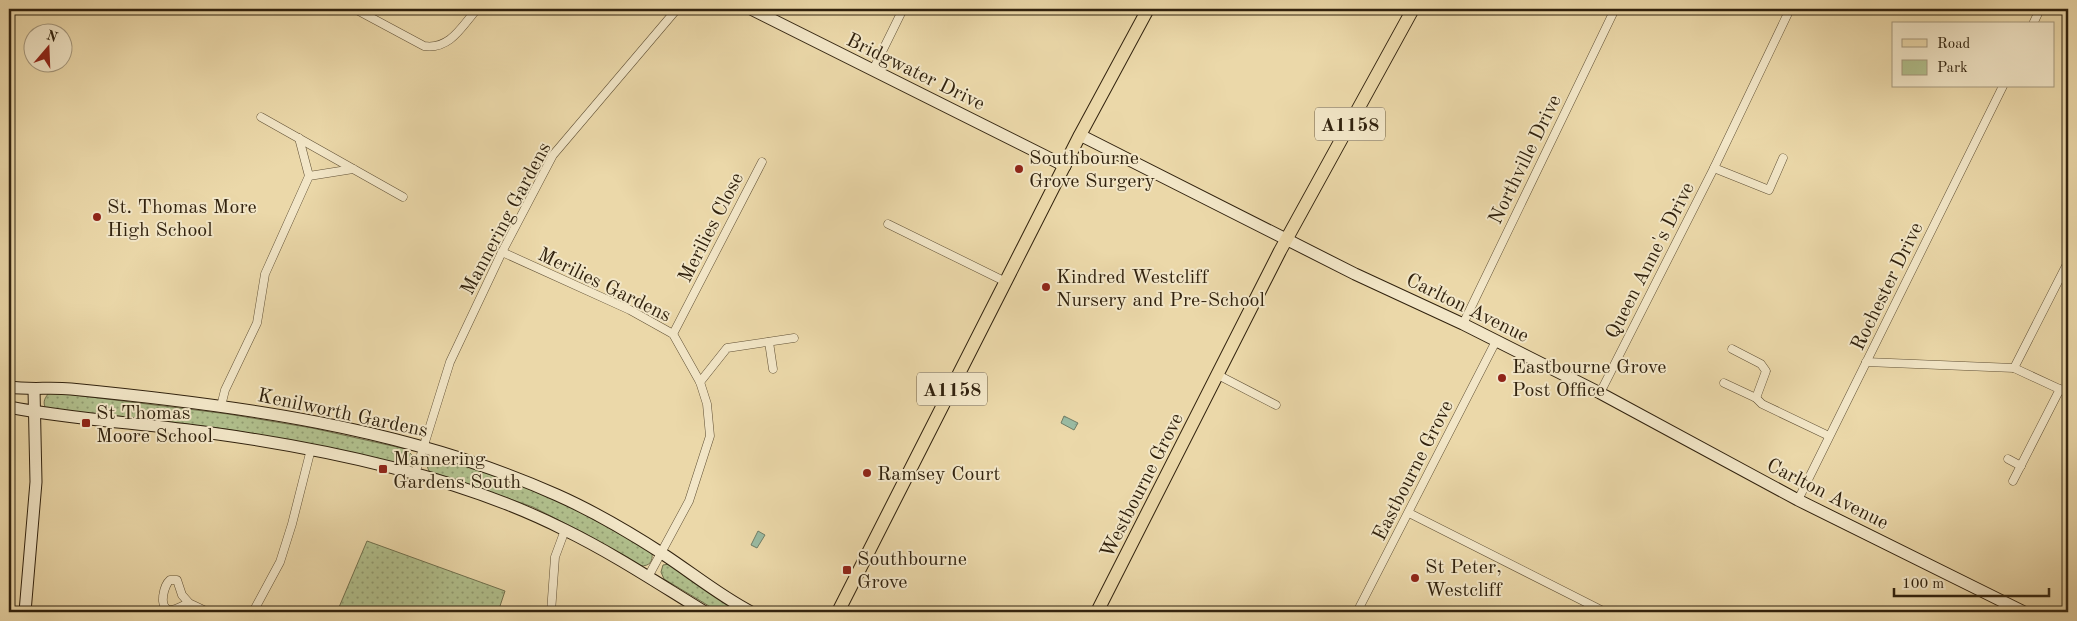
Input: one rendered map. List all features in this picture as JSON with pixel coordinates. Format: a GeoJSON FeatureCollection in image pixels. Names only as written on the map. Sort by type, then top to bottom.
{"type":"FeatureCollection","features":[{"type":"Feature","properties":{"kind":"main road","name":"A1158"},"geometry":{"type":"LineString","coordinates":[[838,612],[1080,135],[1148,9]]}},
{"type":"Feature","properties":{"kind":"main road","name":"Westbourne Grove"},"geometry":{"type":"LineString","coordinates":[[1097,612],[1287,240],[1413,9]]}},
{"type":"Feature","properties":{"kind":"street"},"geometry":{"type":"LineString","coordinates":[[356,9],[424,46],[434,48],[442,46],[449,41],[477,9]]}},
{"type":"Feature","properties":{"kind":"street","name":"Mannering Gardens"},"geometry":{"type":"LineString","coordinates":[[415,474],[450,362],[502,252],[553,155],[677,9]]}},
{"type":"Feature","properties":{"kind":"street","name":"Bridgwater Drive"},"geometry":{"type":"LineString","coordinates":[[751,9],[1065,166]]}},
{"type":"Feature","properties":{"kind":"street"},"geometry":{"type":"LineString","coordinates":[[873,70],[903,9]]}},
{"type":"Feature","properties":{"kind":"street","name":"Northville Drive"},"geometry":{"type":"LineString","coordinates":[[1462,324],[1615,9]]}},
{"type":"Feature","properties":{"kind":"street","name":"Queen Anne's Drive"},"geometry":{"type":"LineString","coordinates":[[1600,393],[1714,168],[1790,9]]}},
{"type":"Feature","properties":{"kind":"street"},"geometry":{"type":"LineString","coordinates":[[2034,22],[2040,9]]}},
{"type":"Feature","properties":{"kind":"street","name":"Rochester Drive"},"geometry":{"type":"LineString","coordinates":[[1798,500],[2002,88]]}},
{"type":"Feature","properties":{"kind":"street"},"geometry":{"type":"LineString","coordinates":[[261,117],[403,197]]}},
{"type":"Feature","properties":{"kind":"street","name":"Carlton Avenue"},"geometry":{"type":"LineString","coordinates":[[1080,135],[1287,240],[1600,393],[1798,500],[2024,612]]}},
{"type":"Feature","properties":{"kind":"street"},"geometry":{"type":"LineString","coordinates":[[220,406],[225,390],[256,324],[265,274],[309,176],[299,138]]}},
{"type":"Feature","properties":{"kind":"street","name":"Queen Anne's Drive"},"geometry":{"type":"LineString","coordinates":[[1714,168],[1769,190],[1783,158]]}},
{"type":"Feature","properties":{"kind":"street","name":"Merilies Close"},"geometry":{"type":"LineString","coordinates":[[673,334],[762,162]]}},
{"type":"Feature","properties":{"kind":"street"},"geometry":{"type":"LineString","coordinates":[[309,176],[353,169]]}},
{"type":"Feature","properties":{"kind":"street"},"geometry":{"type":"LineString","coordinates":[[888,224],[1006,282]]}},
{"type":"Feature","properties":{"kind":"street","name":"Merilies Gardens"},"geometry":{"type":"LineString","coordinates":[[502,252],[630,310],[673,334],[700,382],[707,404],[710,436],[689,500],[648,577]]}},
{"type":"Feature","properties":{"kind":"street"},"geometry":{"type":"LineString","coordinates":[[2014,368],[2068,262]]}},
{"type":"Feature","properties":{"kind":"street"},"geometry":{"type":"LineString","coordinates":[[700,382],[727,348],[794,338]]}},
{"type":"Feature","properties":{"kind":"street"},"geometry":{"type":"LineString","coordinates":[[769,342],[773,369]]}},
{"type":"Feature","properties":{"kind":"street","name":"Eastbourne Grove"},"geometry":{"type":"LineString","coordinates":[[1357,612],[1496,342]]}},
{"type":"Feature","properties":{"kind":"street"},"geometry":{"type":"LineString","coordinates":[[1732,349],[1762,364],[1766,370],[1756,398]]}},
{"type":"Feature","properties":{"kind":"street"},"geometry":{"type":"LineString","coordinates":[[1866,362],[2014,368],[2068,393]]}},
{"type":"Feature","properties":{"kind":"street"},"geometry":{"type":"LineString","coordinates":[[1218,375],[1276,405]]}},
{"type":"Feature","properties":{"kind":"street"},"geometry":{"type":"LineString","coordinates":[[1724,383],[1756,398],[1762,404],[1829,436]]}},
{"type":"Feature","properties":{"kind":"street","name":"Kenilworth Gardens"},"geometry":{"type":"LineString","coordinates":[[9,387],[34,390],[51,387],[220,406],[332,426],[423,447],[497,471],[558,495],[661,553],[751,612]]}},
{"type":"Feature","properties":{"kind":"street"},"geometry":{"type":"LineString","coordinates":[[2013,481],[2060,389]]}},
{"type":"Feature","properties":{"kind":"street"},"geometry":{"type":"LineString","coordinates":[[25,612],[36,482],[34,390]]}},
{"type":"Feature","properties":{"kind":"street"},"geometry":{"type":"LineString","coordinates":[[9,407],[35,412],[211,433],[311,449],[415,474],[468,490],[565,530],[705,612]]}},
{"type":"Feature","properties":{"kind":"street"},"geometry":{"type":"LineString","coordinates":[[254,612],[280,562],[292,524],[311,449]]}},
{"type":"Feature","properties":{"kind":"street"},"geometry":{"type":"LineString","coordinates":[[2008,459],[2021,466]]}},
{"type":"Feature","properties":{"kind":"street"},"geometry":{"type":"LineString","coordinates":[[1409,513],[1605,612]]}},
{"type":"Feature","properties":{"kind":"street"},"geometry":{"type":"LineString","coordinates":[[552,612],[555,556],[565,530]]}},
{"type":"Feature","properties":{"kind":"street"},"geometry":{"type":"LineString","coordinates":[[189,604],[208,612]]}},
{"type":"Feature","properties":{"kind":"green space"},"geometry":{"type":"Polygon","coordinates":[[[50,392],[228,414],[312,428],[406,449],[413,456],[408,465],[403,465],[306,443],[225,429],[130,417],[59,412],[46,409],[44,404],[50,392]]]}},
{"type":"Feature","properties":{"kind":"green space"},"geometry":{"type":"Polygon","coordinates":[[[434,456],[503,478],[557,501],[652,552],[651,561],[646,565],[640,566],[586,534],[533,507],[429,471],[426,464],[428,459],[434,456]]]}},
{"type":"Feature","properties":{"kind":"green space"},"geometry":{"type":"Polygon","coordinates":[[[367,541],[505,591],[498,612],[337,612],[367,541]]]}},
{"type":"Feature","properties":{"kind":"green space"},"geometry":{"type":"Polygon","coordinates":[[[670,564],[744,612],[719,612],[664,579],[661,572],[663,565],[670,564]]]}},
{"type":"Feature","properties":{"kind":"water"},"geometry":{"type":"Polygon","coordinates":[[[1064,416],[1078,423],[1074,430],[1061,423],[1064,416]]]}},
{"type":"Feature","properties":{"kind":"water"},"geometry":{"type":"Polygon","coordinates":[[[758,531],[765,535],[757,548],[751,545],[758,531]]]}},
{"type":"Feature","properties":{"kind":"place","name":"Southbourne Grove Surgery"},"geometry":{"type":"Point","coordinates":[1019,169]}},
{"type":"Feature","properties":{"kind":"place","name":"St. Thomas More High School"},"geometry":{"type":"Point","coordinates":[97,217]}},
{"type":"Feature","properties":{"kind":"place","name":"Kindred Westcliff Nursery and Pre-School"},"geometry":{"type":"Point","coordinates":[1046,287]}},
{"type":"Feature","properties":{"kind":"place","name":"Eastbourne Grove Post Office"},"geometry":{"type":"Point","coordinates":[1502,378]}},
{"type":"Feature","properties":{"kind":"place","name":"St Thomas Moore School"},"geometry":{"type":"Point","coordinates":[86,423]}},
{"type":"Feature","properties":{"kind":"place","name":"Mannering Gardens South"},"geometry":{"type":"Point","coordinates":[383,469]}},
{"type":"Feature","properties":{"kind":"place","name":"Ramsey Court"},"geometry":{"type":"Point","coordinates":[867,473]}},
{"type":"Feature","properties":{"kind":"place","name":"Southbourne Grove"},"geometry":{"type":"Point","coordinates":[847,570]}},
{"type":"Feature","properties":{"kind":"place","name":"St Peter, Westcliff"},"geometry":{"type":"Point","coordinates":[1415,578]}}]}
